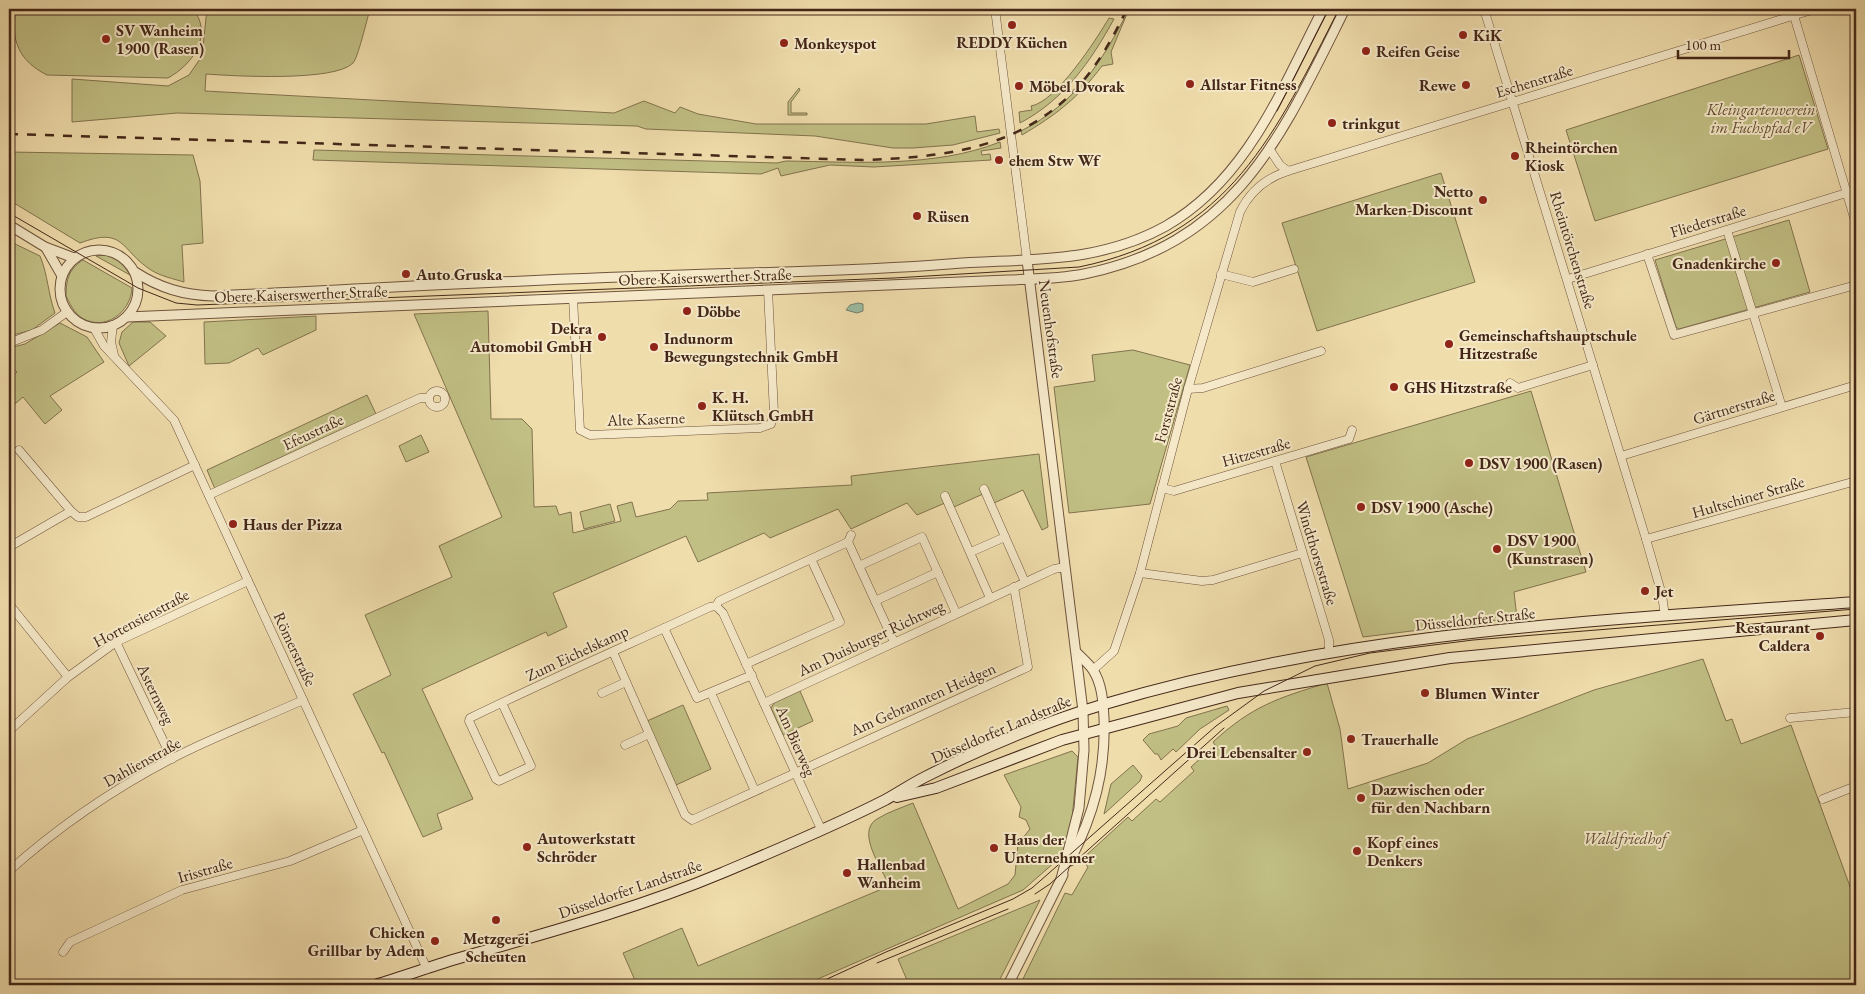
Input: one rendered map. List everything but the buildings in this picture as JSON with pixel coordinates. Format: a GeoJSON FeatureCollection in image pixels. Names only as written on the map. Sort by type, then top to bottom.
{"type":"FeatureCollection","features":[{"type":"Feature","properties":{"kind":"main road","name":"Düsseldorfer Straße"},"geometry":{"type":"LineString","coordinates":[[1103,704],[1174,684],[1328,653],[1429,637],[1664,616],[1856,602]]}},
{"type":"Feature","properties":{"kind":"main road"},"geometry":{"type":"LineString","coordinates":[[1104,728],[1238,693],[1421,662],[1660,639],[1748,628],[1856,620]]}},
{"type":"Feature","properties":{"kind":"main road","name":"Düsseldorfer Landstraße"},"geometry":{"type":"LineString","coordinates":[[383,984],[426,969],[641,904],[717,875],[886,799],[923,778],[966,758],[1103,704]]}},
{"type":"Feature","properties":{"kind":"main road","name":"Düsseldorfer Landstraße"},"geometry":{"type":"LineString","coordinates":[[886,799],[936,788],[1084,733],[1104,728]]}},
{"type":"Feature","properties":{"kind":"street","name":"Neuenhofstraße"},"geometry":{"type":"LineString","coordinates":[[995,9],[1028,260],[1083,711],[1084,733],[1079,808],[1061,879]]}},
{"type":"Feature","properties":{"kind":"street","name":"Obere Kaiserswerther Straße"},"geometry":{"type":"LineString","coordinates":[[134,272],[161,287],[181,294],[213,296],[1081,257],[1107,251],[1140,239],[1169,224],[1192,208],[1238,164],[1254,142],[1324,9]]}},
{"type":"Feature","properties":{"kind":"street"},"geometry":{"type":"LineString","coordinates":[[1288,171],[1280,165],[1270,150],[1346,9]]}},
{"type":"Feature","properties":{"kind":"street","name":"Rheintörchenstraße"},"geometry":{"type":"LineString","coordinates":[[1484,9],[1646,539],[1662,595],[1664,616]]}},
{"type":"Feature","properties":{"kind":"street","name":"Eschenstraße"},"geometry":{"type":"LineString","coordinates":[[1288,171],[1793,12],[1815,9]]}},
{"type":"Feature","properties":{"kind":"street"},"geometry":{"type":"LineString","coordinates":[[1793,12],[1856,224]]}},
{"type":"Feature","properties":{"kind":"street","name":"Obere Kaiserswerther Straße"},"geometry":{"type":"LineString","coordinates":[[127,317],[1029,279],[1082,274],[1116,266],[1174,242],[1199,225],[1234,196],[1270,150]]}},
{"type":"Feature","properties":{"kind":"street","name":"Forststraße"},"geometry":{"type":"LineString","coordinates":[[1093,670],[1114,651],[1140,573],[1188,389],[1221,274],[1244,203],[1262,183],[1288,171]]}},
{"type":"Feature","properties":{"kind":"street","name":"Fliederstraße"},"geometry":{"type":"LineString","coordinates":[[1568,279],[1856,190]]}},
{"type":"Feature","properties":{"kind":"street"},"geometry":{"type":"LineString","coordinates":[[9,225],[45,248],[74,258]]}},
{"type":"Feature","properties":{"kind":"street"},"geometry":{"type":"LineString","coordinates":[[1727,230],[1782,407]]}},
{"type":"Feature","properties":{"kind":"street"},"geometry":{"type":"LineString","coordinates":[[45,248],[62,276]]}},
{"type":"Feature","properties":{"kind":"street"},"geometry":{"type":"LineString","coordinates":[[108,250],[119,255],[134,272],[138,284],[137,298],[127,317],[113,326],[94,328],[84,325],[67,312],[61,299],[62,276],[74,258],[85,252],[108,250]]}},
{"type":"Feature","properties":{"kind":"street"},"geometry":{"type":"LineString","coordinates":[[1647,254],[1674,335],[1856,285]]}},
{"type":"Feature","properties":{"kind":"street"},"geometry":{"type":"LineString","coordinates":[[1221,274],[1253,282],[1294,269]]}},
{"type":"Feature","properties":{"kind":"street","name":"Alte Kaserne"},"geometry":{"type":"LineString","coordinates":[[573,298],[578,424],[584,434],[760,428],[771,424],[774,413],[768,290]]}},
{"type":"Feature","properties":{"kind":"street"},"geometry":{"type":"LineString","coordinates":[[9,343],[42,330],[67,312]]}},
{"type":"Feature","properties":{"kind":"street"},"geometry":{"type":"LineString","coordinates":[[113,326],[111,342],[114,357]]}},
{"type":"Feature","properties":{"kind":"street","name":"Römerstraße"},"geometry":{"type":"LineString","coordinates":[[94,328],[104,346],[174,420],[426,969]]}},
{"type":"Feature","properties":{"kind":"street"},"geometry":{"type":"LineString","coordinates":[[1188,389],[1221,383],[1321,351]]}},
{"type":"Feature","properties":{"kind":"street"},"geometry":{"type":"LineString","coordinates":[[1510,383],[1518,388],[1593,365]]}},
{"type":"Feature","properties":{"kind":"street","name":"Gärtnerstraße"},"geometry":{"type":"LineString","coordinates":[[1621,456],[1856,385]]}},
{"type":"Feature","properties":{"kind":"street","name":"Efeustraße"},"geometry":{"type":"LineString","coordinates":[[209,495],[420,398],[429,398]]}},
{"type":"Feature","properties":{"kind":"street","name":"Hitzestraße"},"geometry":{"type":"LineString","coordinates":[[1162,488],[1174,491],[1349,439],[1352,430]]}},
{"type":"Feature","properties":{"kind":"street"},"geometry":{"type":"LineString","coordinates":[[19,450],[78,517],[86,517],[195,465]]}},
{"type":"Feature","properties":{"kind":"street","name":"Windthorststraße"},"geometry":{"type":"LineString","coordinates":[[1275,461],[1329,640],[1328,653]]}},
{"type":"Feature","properties":{"kind":"street","name":"Hultschiner Straße"},"geometry":{"type":"LineString","coordinates":[[1646,539],[1856,481]]}},
{"type":"Feature","properties":{"kind":"street"},"geometry":{"type":"LineString","coordinates":[[984,489],[1026,582]]}},
{"type":"Feature","properties":{"kind":"street"},"geometry":{"type":"LineString","coordinates":[[945,496],[990,598]]}},
{"type":"Feature","properties":{"kind":"street"},"geometry":{"type":"LineString","coordinates":[[9,547],[71,511]]}},
{"type":"Feature","properties":{"kind":"street"},"geometry":{"type":"LineString","coordinates":[[859,566],[922,537],[956,614]]}},
{"type":"Feature","properties":{"kind":"street"},"geometry":{"type":"LineString","coordinates":[[971,552],[1005,537]]}},
{"type":"Feature","properties":{"kind":"street","name":"Zum Eichelskamp"},"geometry":{"type":"LineString","coordinates":[[502,703],[530,766],[499,781],[496,779],[469,720],[502,703],[664,628],[716,606],[719,601],[811,559],[849,539],[859,566],[894,642]]}},
{"type":"Feature","properties":{"kind":"street"},"geometry":{"type":"LineString","coordinates":[[1140,573],[1202,581],[1213,580],[1302,553]]}},
{"type":"Feature","properties":{"kind":"street"},"geometry":{"type":"LineString","coordinates":[[746,664],[840,622],[811,559]]}},
{"type":"Feature","properties":{"kind":"street","name":"Am Duisburger Richtweg"},"geometry":{"type":"LineString","coordinates":[[764,702],[1054,568],[1065,567]]}},
{"type":"Feature","properties":{"kind":"street"},"geometry":{"type":"LineString","coordinates":[[875,600],[938,572]]}},
{"type":"Feature","properties":{"kind":"street","name":"Hortensienstraße"},"geometry":{"type":"LineString","coordinates":[[9,731],[68,677],[116,642],[248,581]]}},
{"type":"Feature","properties":{"kind":"street","name":"Am Gebrannten Heidgen"},"geometry":{"type":"LineString","coordinates":[[613,652],[689,820],[694,820],[1028,667],[1014,587]]}},
{"type":"Feature","properties":{"kind":"street"},"geometry":{"type":"LineString","coordinates":[[9,604],[68,677]]}},
{"type":"Feature","properties":{"kind":"street","name":"Am Bierweg"},"geometry":{"type":"LineString","coordinates":[[716,606],[721,610],[752,675],[821,829]]}},
{"type":"Feature","properties":{"kind":"street"},"geometry":{"type":"LineString","coordinates":[[664,628],[694,697],[701,698],[752,675]]}},
{"type":"Feature","properties":{"kind":"street","name":"Asternweg"},"geometry":{"type":"LineString","coordinates":[[116,642],[172,759]]}},
{"type":"Feature","properties":{"kind":"street"},"geometry":{"type":"LineString","coordinates":[[1008,985],[1084,834],[1096,798],[1102,765],[1104,728],[1102,690],[1093,670],[1077,653]]}},
{"type":"Feature","properties":{"kind":"street"},"geometry":{"type":"LineString","coordinates":[[1079,675],[1093,670]]}},
{"type":"Feature","properties":{"kind":"street"},"geometry":{"type":"LineString","coordinates":[[602,693],[626,682]]}},
{"type":"Feature","properties":{"kind":"street"},"geometry":{"type":"LineString","coordinates":[[711,693],[755,791]]}},
{"type":"Feature","properties":{"kind":"street","name":"Dahlienstraße"},"geometry":{"type":"LineString","coordinates":[[9,871],[89,808],[172,759],[303,700]]}},
{"type":"Feature","properties":{"kind":"street"},"geometry":{"type":"LineString","coordinates":[[1790,718],[1856,712]]}},
{"type":"Feature","properties":{"kind":"street"},"geometry":{"type":"LineString","coordinates":[[625,745],[649,734]]}},
{"type":"Feature","properties":{"kind":"street"},"geometry":{"type":"LineString","coordinates":[[1823,799],[1856,786]]}},
{"type":"Feature","properties":{"kind":"street","name":"Irisstraße"},"geometry":{"type":"LineString","coordinates":[[63,952],[70,942],[173,894],[290,860],[363,830]]}},
{"type":"Feature","properties":{"kind":"green space","name":"SV Wanheim 1900 (Rasen)"},"geometry":{"type":"Polygon","coordinates":[[[16,9],[193,9],[199,19],[201,39],[192,57],[168,78],[47,75],[29,63],[19,48],[14,30],[16,9]]]}},
{"type":"Feature","properties":{"kind":"green space"},"geometry":{"type":"Polygon","coordinates":[[[207,9],[370,9],[355,60],[343,69],[326,73],[283,76],[206,74],[205,91],[614,113],[644,101],[675,113],[680,107],[698,114],[756,124],[926,124],[975,116],[977,132],[999,129],[1000,133],[953,145],[893,148],[815,136],[646,129],[637,126],[177,113],[72,122],[72,79],[168,86],[189,75],[202,56],[207,9]]]}},
{"type":"Feature","properties":{"kind":"green space"},"geometry":{"type":"Polygon","coordinates":[[[1129,9],[1111,52],[1113,64],[1102,66],[1066,105],[1022,135],[1021,131],[1057,108],[1086,79],[1097,64],[1129,9]]]}},
{"type":"Feature","properties":{"kind":"green space"},"geometry":{"type":"Polygon","coordinates":[[[1109,18],[1114,19],[1096,50],[1075,78],[1050,103],[1020,123],[1019,112],[1032,110],[1031,106],[1052,94],[1074,69],[1109,18]]]}},
{"type":"Feature","properties":{"kind":"green space","name":"Kleingartenverein im Fuchspfad eV"},"geometry":{"type":"Polygon","coordinates":[[[1799,55],[1828,149],[1595,221],[1566,130],[1799,55]]]}},
{"type":"Feature","properties":{"kind":"green space"},"geometry":{"type":"Polygon","coordinates":[[[799,88],[800,90],[791,102],[791,113],[807,113],[807,115],[788,115],[788,102],[799,88]]]}},
{"type":"Feature","properties":{"kind":"green space"},"geometry":{"type":"Polygon","coordinates":[[[1000,142],[1001,148],[981,151],[982,155],[990,154],[991,160],[874,167],[830,165],[781,176],[778,168],[761,174],[313,160],[314,150],[777,163],[786,161],[894,162],[949,156],[1000,142]]]}},
{"type":"Feature","properties":{"kind":"green space"},"geometry":{"type":"Polygon","coordinates":[[[9,152],[193,155],[200,181],[203,243],[182,245],[184,282],[163,276],[151,270],[114,239],[106,237],[95,238],[80,243],[9,200],[9,152]]]}},
{"type":"Feature","properties":{"kind":"green space"},"geometry":{"type":"Polygon","coordinates":[[[1441,173],[1475,282],[1317,331],[1282,223],[1441,173]]]}},
{"type":"Feature","properties":{"kind":"green space"},"geometry":{"type":"Polygon","coordinates":[[[1789,220],[1810,292],[1679,329],[1676,327],[1655,260],[1789,220]]]}},
{"type":"Feature","properties":{"kind":"green space"},"geometry":{"type":"Polygon","coordinates":[[[9,241],[40,256],[55,313],[32,330],[9,336],[9,241]]]}},
{"type":"Feature","properties":{"kind":"green space"},"geometry":{"type":"Polygon","coordinates":[[[107,255],[120,263],[130,275],[96,256],[107,255]]]}},
{"type":"Feature","properties":{"kind":"green space"},"geometry":{"type":"Polygon","coordinates":[[[83,260],[132,288],[131,297],[122,312],[108,321],[99,323],[82,318],[74,311],[66,296],[69,275],[74,267],[83,260]]]}},
{"type":"Feature","properties":{"kind":"green space"},"geometry":{"type":"Polygon","coordinates":[[[488,311],[491,419],[522,419],[532,429],[534,507],[556,506],[559,515],[571,512],[573,533],[621,521],[617,506],[632,502],[636,517],[670,509],[678,501],[708,500],[707,493],[852,485],[851,476],[1039,454],[1048,527],[1042,530],[1023,490],[994,503],[983,494],[954,507],[945,503],[917,515],[907,503],[851,529],[838,509],[770,538],[764,533],[698,562],[686,536],[553,593],[567,627],[548,636],[546,632],[422,689],[473,799],[437,814],[442,829],[423,837],[384,752],[382,753],[353,694],[391,675],[365,615],[452,577],[439,546],[502,517],[414,314],[488,311]]]}},
{"type":"Feature","properties":{"kind":"green space"},"geometry":{"type":"Polygon","coordinates":[[[316,316],[316,330],[263,355],[258,348],[229,363],[205,364],[204,322],[316,316]]]}},
{"type":"Feature","properties":{"kind":"green space"},"geometry":{"type":"Polygon","coordinates":[[[133,322],[150,322],[166,336],[129,366],[119,343],[122,332],[133,322]]]}},
{"type":"Feature","properties":{"kind":"green space"},"geometry":{"type":"Polygon","coordinates":[[[60,323],[87,337],[104,362],[50,396],[62,410],[45,424],[23,397],[9,409],[9,380],[17,372],[9,363],[9,348],[25,344],[60,323]]]}},
{"type":"Feature","properties":{"kind":"green space"},"geometry":{"type":"Polygon","coordinates":[[[1133,350],[1190,365],[1150,504],[1069,513],[1054,387],[1095,381],[1092,355],[1133,350]]]}},
{"type":"Feature","properties":{"kind":"green space"},"geometry":{"type":"Polygon","coordinates":[[[1531,391],[1586,572],[1514,592],[1517,618],[1363,637],[1306,457],[1531,391]]]}},
{"type":"Feature","properties":{"kind":"green space"},"geometry":{"type":"Polygon","coordinates":[[[367,395],[376,414],[215,489],[207,470],[367,395]]]}},
{"type":"Feature","properties":{"kind":"green space"},"geometry":{"type":"Polygon","coordinates":[[[421,435],[429,452],[406,462],[399,446],[421,435]]]}},
{"type":"Feature","properties":{"kind":"green space"},"geometry":{"type":"Polygon","coordinates":[[[610,504],[615,521],[584,529],[580,512],[610,504]]]}},
{"type":"Feature","properties":{"kind":"green space","name":"Waldfriedhof"},"geometry":{"type":"Polygon","coordinates":[[[1703,659],[1726,721],[1732,719],[1741,744],[1791,725],[1856,903],[1856,985],[1020,985],[1065,893],[1072,895],[1088,867],[1082,859],[1128,817],[1132,821],[1156,799],[1160,802],[1194,771],[1191,767],[1215,745],[1213,742],[1253,711],[1294,693],[1327,683],[1340,729],[1348,789],[1428,763],[1467,739],[1594,690],[1703,659]]]}},
{"type":"Feature","properties":{"kind":"green space"},"geometry":{"type":"Polygon","coordinates":[[[800,691],[813,721],[783,735],[771,708],[774,703],[800,691]]]}},
{"type":"Feature","properties":{"kind":"green space"},"geometry":{"type":"Polygon","coordinates":[[[683,705],[711,769],[676,785],[647,721],[683,705]]]}},
{"type":"Feature","properties":{"kind":"green space"},"geometry":{"type":"Polygon","coordinates":[[[1227,706],[1229,710],[1200,729],[1176,752],[1173,749],[1161,760],[1158,754],[1155,754],[1143,740],[1149,734],[1178,726],[1186,718],[1227,706]]]}},
{"type":"Feature","properties":{"kind":"green space"},"geometry":{"type":"Polygon","coordinates":[[[1072,751],[1078,757],[1072,819],[1063,855],[1023,890],[804,985],[637,985],[623,953],[682,928],[698,966],[889,886],[872,851],[869,833],[871,825],[877,819],[890,812],[913,803],[958,909],[1008,884],[1015,875],[1018,844],[1030,829],[1026,820],[1019,817],[1021,807],[1004,775],[1072,751]]]}},
{"type":"Feature","properties":{"kind":"green space"},"geometry":{"type":"Polygon","coordinates":[[[1133,765],[1142,776],[1140,781],[1104,814],[1111,784],[1133,765]]]}},
{"type":"Feature","properties":{"kind":"green space"},"geometry":{"type":"Polygon","coordinates":[[[1040,900],[997,985],[909,985],[898,959],[1040,900]]]}},
{"type":"Feature","properties":{"kind":"shaded area"},"geometry":{"type":"Polygon","coordinates":[[[863,304],[863,311],[857,313],[846,310],[850,305],[863,304]]]}},
{"type":"Feature","properties":{"kind":"tram line"},"geometry":{"type":"LineString","coordinates":[[1277,111],[1329,9]]}},
{"type":"Feature","properties":{"kind":"tram line"},"geometry":{"type":"LineString","coordinates":[[9,213],[138,288],[176,303],[197,305],[894,278],[1079,267],[1131,252],[1174,231],[1211,205],[1242,173],[1268,137],[1293,98],[1339,9]]}},
{"type":"Feature","properties":{"kind":"tram line"},"geometry":{"type":"LineString","coordinates":[[814,985],[886,952],[1013,899],[1032,888],[1216,726],[1264,691],[1315,666],[1370,653],[1473,640],[1856,609]]}},
{"type":"Feature","properties":{"kind":"tram line"},"geometry":{"type":"LineString","coordinates":[[1035,894],[1050,884],[1224,728]]}},
{"type":"Feature","properties":{"kind":"tram line"},"geometry":{"type":"LineString","coordinates":[[877,963],[1008,909]]}},
{"type":"Feature","properties":{"kind":"railway"},"geometry":{"type":"LineString","coordinates":[[9,134],[863,160],[928,155],[960,150],[990,142],[1019,131],[1046,115],[1070,95],[1093,68],[1127,9]]}},
{"type":"Feature","properties":{"kind":"place","name":"REDDY Küchen"},"geometry":{"type":"Point","coordinates":[1012,25]}},
{"type":"Feature","properties":{"kind":"place","name":"KiK"},"geometry":{"type":"Point","coordinates":[1463,35]}},
{"type":"Feature","properties":{"kind":"place","name":"SV Wanheim 1900 (Rasen)"},"geometry":{"type":"Point","coordinates":[106,39]}},
{"type":"Feature","properties":{"kind":"place","name":"Monkeyspot"},"geometry":{"type":"Point","coordinates":[784,43]}},
{"type":"Feature","properties":{"kind":"place","name":"Reifen Geise"},"geometry":{"type":"Point","coordinates":[1366,51]}},
{"type":"Feature","properties":{"kind":"place","name":"Allstar Fitness"},"geometry":{"type":"Point","coordinates":[1190,84]}},
{"type":"Feature","properties":{"kind":"place","name":"Rewe"},"geometry":{"type":"Point","coordinates":[1466,85]}},
{"type":"Feature","properties":{"kind":"place","name":"Möbel Dvorak"},"geometry":{"type":"Point","coordinates":[1019,86]}},
{"type":"Feature","properties":{"kind":"place","name":"trinkgut"},"geometry":{"type":"Point","coordinates":[1332,123]}},
{"type":"Feature","properties":{"kind":"place","name":"Rheintörchen Kiosk"},"geometry":{"type":"Point","coordinates":[1515,156]}},
{"type":"Feature","properties":{"kind":"place","name":"ehem Stw Wf"},"geometry":{"type":"Point","coordinates":[999,160]}},
{"type":"Feature","properties":{"kind":"place","name":"Netto Marken-Discount"},"geometry":{"type":"Point","coordinates":[1483,200]}},
{"type":"Feature","properties":{"kind":"place","name":"Rüsen"},"geometry":{"type":"Point","coordinates":[917,216]}},
{"type":"Feature","properties":{"kind":"place","name":"Gnadenkirche"},"geometry":{"type":"Point","coordinates":[1776,263]}},
{"type":"Feature","properties":{"kind":"place","name":"Auto Gruska"},"geometry":{"type":"Point","coordinates":[406,274]}},
{"type":"Feature","properties":{"kind":"place","name":"Döbbe"},"geometry":{"type":"Point","coordinates":[687,311]}},
{"type":"Feature","properties":{"kind":"place","name":"Dekra Automobil GmbH"},"geometry":{"type":"Point","coordinates":[602,337]}},
{"type":"Feature","properties":{"kind":"place","name":"Gemeinschaftshauptschule Hitzestraße"},"geometry":{"type":"Point","coordinates":[1449,344]}},
{"type":"Feature","properties":{"kind":"place","name":"Indunorm Bewegungstechnik GmbH"},"geometry":{"type":"Point","coordinates":[654,347]}},
{"type":"Feature","properties":{"kind":"place","name":"GHS Hitzstraße"},"geometry":{"type":"Point","coordinates":[1394,387]}},
{"type":"Feature","properties":{"kind":"place","name":"K. H. Klütsch GmbH"},"geometry":{"type":"Point","coordinates":[702,406]}},
{"type":"Feature","properties":{"kind":"place","name":"DSV 1900 (Rasen)"},"geometry":{"type":"Point","coordinates":[1469,463]}},
{"type":"Feature","properties":{"kind":"place","name":"DSV 1900 (Asche)"},"geometry":{"type":"Point","coordinates":[1361,507]}},
{"type":"Feature","properties":{"kind":"place","name":"Haus der Pizza"},"geometry":{"type":"Point","coordinates":[233,524]}},
{"type":"Feature","properties":{"kind":"place","name":"DSV 1900 (Kunstrasen)"},"geometry":{"type":"Point","coordinates":[1497,549]}},
{"type":"Feature","properties":{"kind":"place","name":"Jet"},"geometry":{"type":"Point","coordinates":[1645,591]}},
{"type":"Feature","properties":{"kind":"place","name":"Restaurant Caldera"},"geometry":{"type":"Point","coordinates":[1820,636]}},
{"type":"Feature","properties":{"kind":"place","name":"Blumen Winter"},"geometry":{"type":"Point","coordinates":[1425,693]}},
{"type":"Feature","properties":{"kind":"place","name":"Trauerhalle"},"geometry":{"type":"Point","coordinates":[1351,739]}},
{"type":"Feature","properties":{"kind":"place","name":"Drei Lebensalter"},"geometry":{"type":"Point","coordinates":[1307,752]}},
{"type":"Feature","properties":{"kind":"place","name":"Dazwischen oder für den Nachbarn"},"geometry":{"type":"Point","coordinates":[1361,798]}},
{"type":"Feature","properties":{"kind":"place","name":"Autowerkstatt Schröder"},"geometry":{"type":"Point","coordinates":[527,847]}},
{"type":"Feature","properties":{"kind":"place","name":"Haus der Unternehmer"},"geometry":{"type":"Point","coordinates":[994,848]}},
{"type":"Feature","properties":{"kind":"place","name":"Kopf eines Denkers"},"geometry":{"type":"Point","coordinates":[1357,851]}},
{"type":"Feature","properties":{"kind":"place","name":"Hallenbad Wanheim"},"geometry":{"type":"Point","coordinates":[847,873]}},
{"type":"Feature","properties":{"kind":"place","name":"Metzgerei Scheuten"},"geometry":{"type":"Point","coordinates":[496,920]}},
{"type":"Feature","properties":{"kind":"place","name":"Chicken Grillbar by Adem"},"geometry":{"type":"Point","coordinates":[435,941]}}]}
